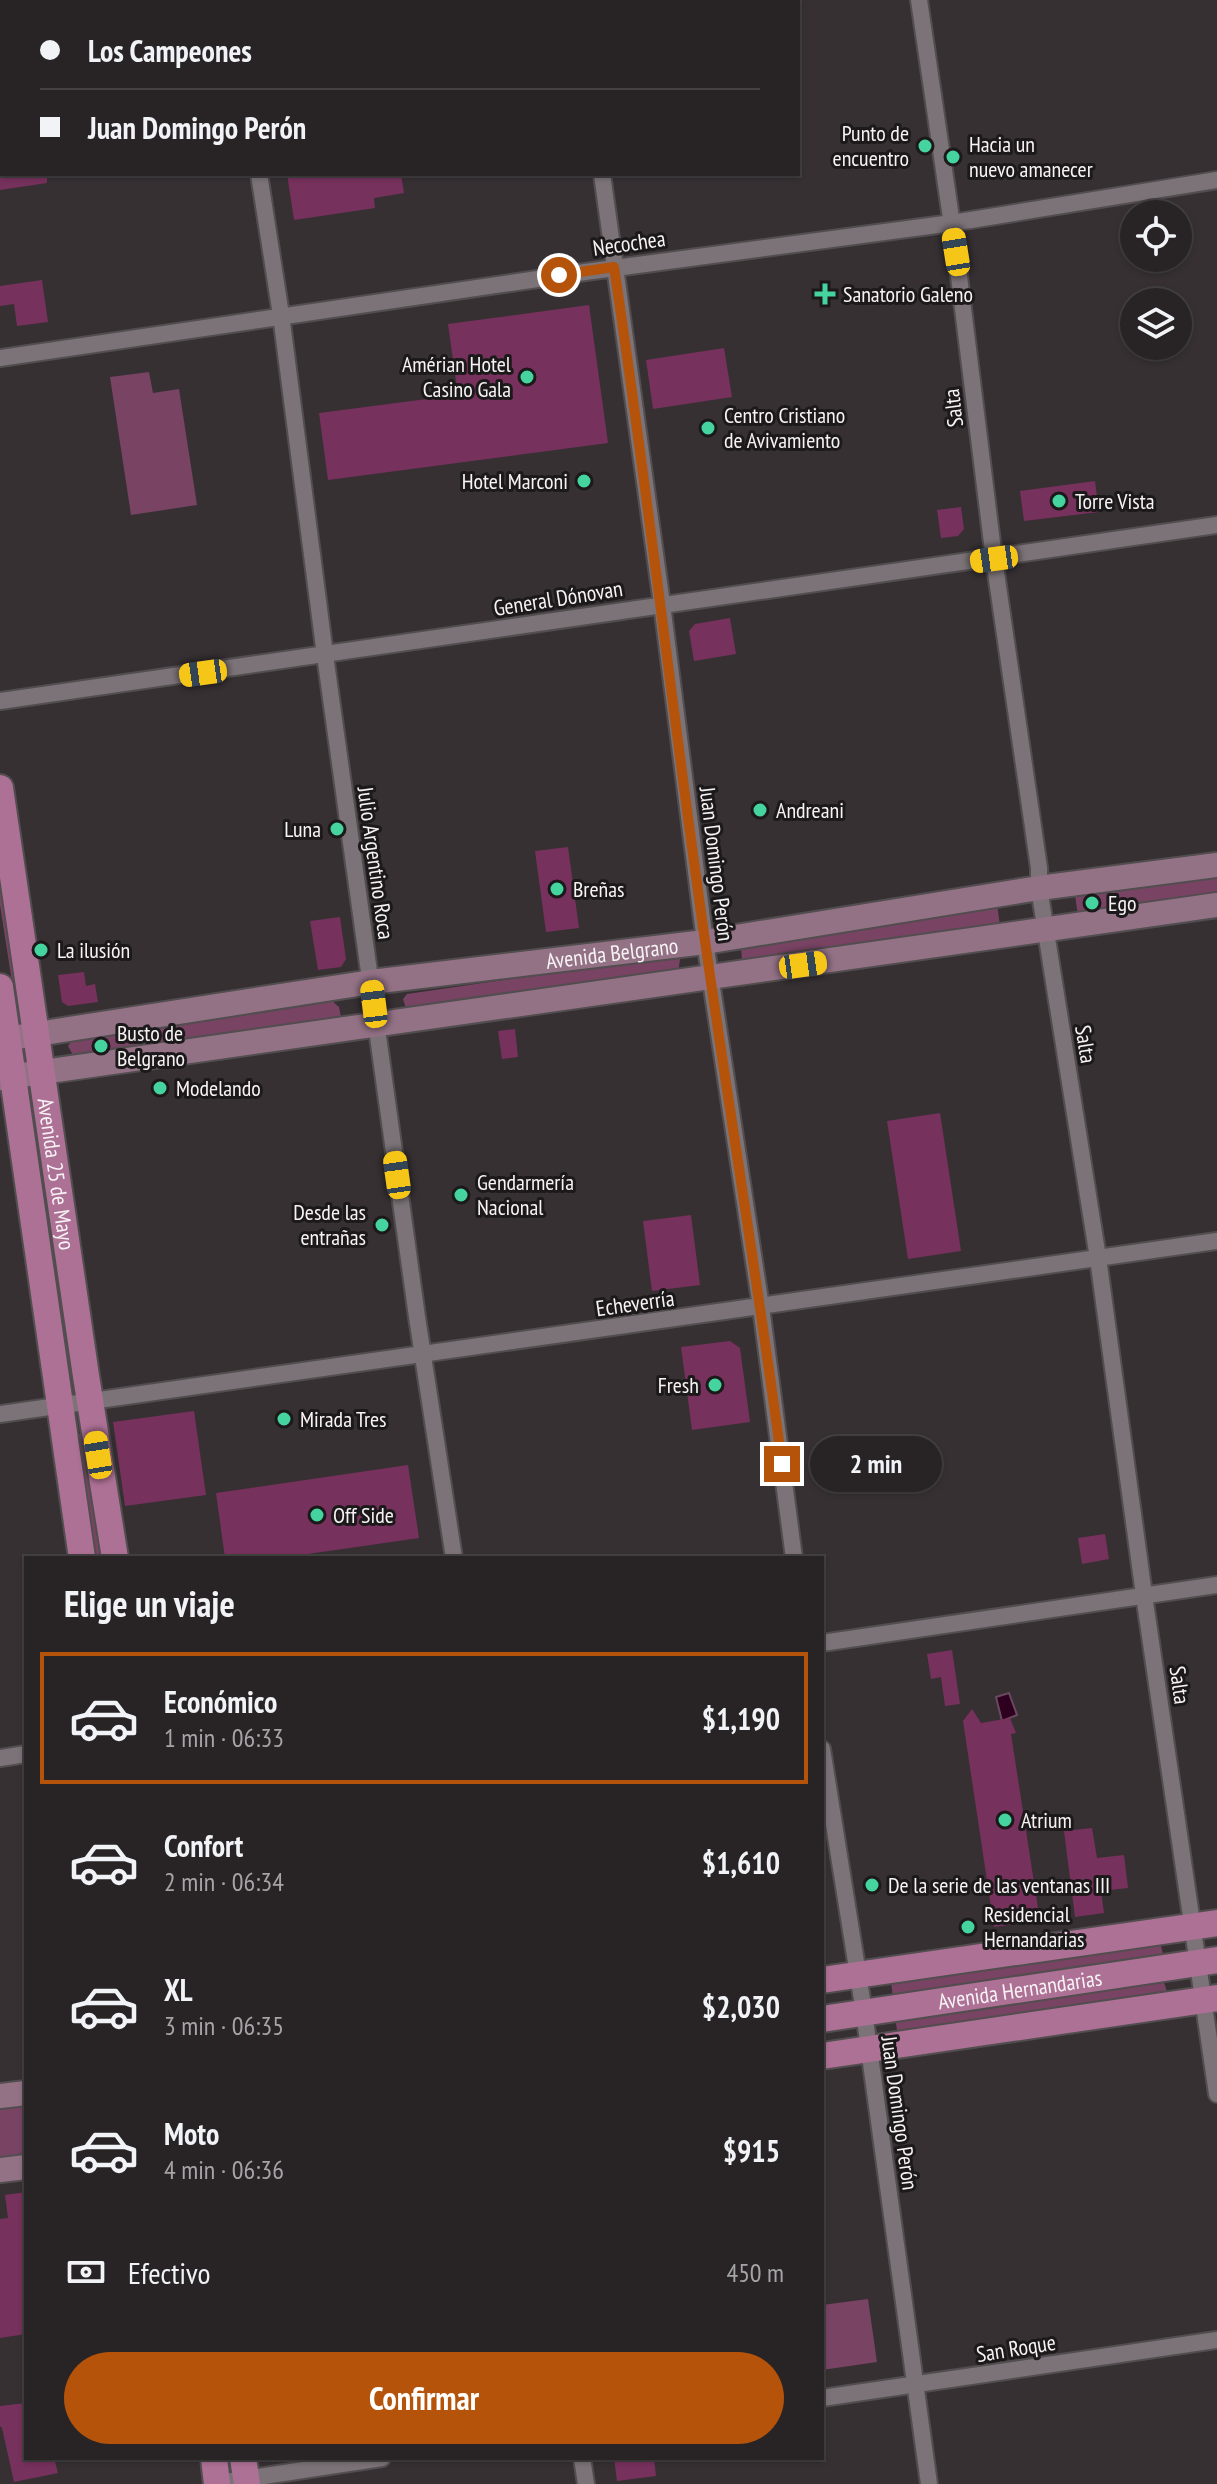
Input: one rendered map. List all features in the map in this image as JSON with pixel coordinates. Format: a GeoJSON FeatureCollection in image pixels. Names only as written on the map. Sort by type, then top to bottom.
{"type":"FeatureCollection","features":[{"type":"Feature","properties":{"kind":"main road","name":"Avenida 25 de Mayo"},"geometry":{"type":"LineString","coordinates":[[0,788],[89,1401],[115,1556]]}},
{"type":"Feature","properties":{"kind":"main road","name":"Avenida Belgrano"},"geometry":{"type":"LineString","coordinates":[[4,1039],[371,982],[705,942],[1039,888],[1217,865]]}},
{"type":"Feature","properties":{"kind":"main road","name":"Avenida Belgrano"},"geometry":{"type":"LineString","coordinates":[[6,1078],[1217,905]]}},
{"type":"Feature","properties":{"kind":"main road","name":"Avenida 25 de Mayo"},"geometry":{"type":"LineString","coordinates":[[0,987],[6,1078],[82,1556]]}},
{"type":"Feature","properties":{"kind":"main road","name":"Avenida Hernandarias"},"geometry":{"type":"LineString","coordinates":[[824,1980],[1205,1925]]}},
{"type":"Feature","properties":{"kind":"main road","name":"Avenida Hernandarias"},"geometry":{"type":"LineString","coordinates":[[824,2019],[1208,1962]]}},
{"type":"Feature","properties":{"kind":"main road","name":"Avenida Hernandarias"},"geometry":{"type":"LineString","coordinates":[[824,2056],[1210,1999]]}},
{"type":"Feature","properties":{"kind":"main road"},"geometry":{"type":"LineString","coordinates":[[0,2096],[24,2093]]}},
{"type":"Feature","properties":{"kind":"main road"},"geometry":{"type":"LineString","coordinates":[[0,2170],[24,2167]]}},
{"type":"Feature","properties":{"kind":"main road"},"geometry":{"type":"LineString","coordinates":[[214,2460],[215,2484]]}},
{"type":"Feature","properties":{"kind":"street","name":"Salta"},"geometry":{"type":"LineString","coordinates":[[919,0],[952,223],[1039,888],[1098,1258],[1144,1595],[1205,1925],[1217,2094]]}},
{"type":"Feature","properties":{"kind":"street","name":"Julio Argentino Roca"},"geometry":{"type":"LineString","coordinates":[[259,176],[281,315],[422,1355],[454,1556]]}},
{"type":"Feature","properties":{"kind":"street","name":"Juan Domingo Perón"},"geometry":{"type":"LineString","coordinates":[[602,176],[705,942],[761,1307],[794,1556]]}},
{"type":"Feature","properties":{"kind":"street","name":"Necochea"},"geometry":{"type":"LineString","coordinates":[[0,358],[614,267],[952,223],[1217,180]]}},
{"type":"Feature","properties":{"kind":"street","name":"General Dónovan"},"geometry":{"type":"LineString","coordinates":[[0,701],[1217,525]]}},
{"type":"Feature","properties":{"kind":"street","name":"Echeverría"},"geometry":{"type":"LineString","coordinates":[[0,1414],[1217,1241]]}},
{"type":"Feature","properties":{"kind":"street"},"geometry":{"type":"LineString","coordinates":[[824,1643],[1217,1585]]}},
{"type":"Feature","properties":{"kind":"street"},"geometry":{"type":"LineString","coordinates":[[0,1758],[24,1754]]}},
{"type":"Feature","properties":{"kind":"street","name":"Juan Domingo Perón"},"geometry":{"type":"LineString","coordinates":[[824,1762],[864,2012],[929,2484]]}},
{"type":"Feature","properties":{"kind":"street","name":"San Roque"},"geometry":{"type":"LineString","coordinates":[[824,2398],[1217,2340]]}},
{"type":"Feature","properties":{"kind":"street"},"geometry":{"type":"LineString","coordinates":[[215,2484],[246,2473],[364,2460]]}},
{"type":"Feature","properties":{"kind":"street"},"geometry":{"type":"LineString","coordinates":[[582,2460],[586,2484]]}},
{"type":"Feature","properties":{"kind":"shaded area"},"geometry":{"type":"Polygon","coordinates":[[[149,372],[153,393],[179,389],[197,505],[131,515],[110,377],[149,372]]]}},
{"type":"Feature","properties":{"kind":"shaded area"},"geometry":{"type":"Polygon","coordinates":[[[0,850],[27,1013],[17,1014],[0,905],[0,850]]]}},
{"type":"Feature","properties":{"kind":"shaded area"},"geometry":{"type":"Polygon","coordinates":[[[1217,875],[1217,897],[1078,916],[1075,895],[1217,875]]]}},
{"type":"Feature","properties":{"kind":"shaded area"},"geometry":{"type":"Polygon","coordinates":[[[997,904],[1000,926],[742,961],[741,946],[997,904]]]}},
{"type":"Feature","properties":{"kind":"shaded area"},"geometry":{"type":"Polygon","coordinates":[[[675,955],[680,959],[678,974],[411,1011],[406,1008],[403,999],[407,994],[675,955]]]}},
{"type":"Feature","properties":{"kind":"shaded area"},"geometry":{"type":"Polygon","coordinates":[[[332,1001],[339,1007],[341,1017],[338,1022],[75,1059],[68,1046],[73,1038],[332,1001]]]}},
{"type":"Feature","properties":{"kind":"shaded area"},"geometry":{"type":"Polygon","coordinates":[[[35,1097],[74,1377],[65,1377],[28,1099],[35,1097]]]}},
{"type":"Feature","properties":{"kind":"shaded area"},"geometry":{"type":"Polygon","coordinates":[[[83,1435],[101,1556],[95,1556],[77,1436],[83,1435]]]}},
{"type":"Feature","properties":{"kind":"shaded area"},"geometry":{"type":"Polygon","coordinates":[[[1009,1693],[1017,1715],[1002,1721],[996,1697],[1009,1693]]]}},
{"type":"Feature","properties":{"kind":"shaded area"},"geometry":{"type":"Polygon","coordinates":[[[1160,1942],[1164,1958],[893,1999],[891,1982],[1160,1942]]]}},
{"type":"Feature","properties":{"kind":"shaded area"},"geometry":{"type":"Polygon","coordinates":[[[1163,1979],[1168,1995],[898,2035],[895,2019],[1163,1979]]]}},
{"type":"Feature","properties":{"kind":"shaded area"},"geometry":{"type":"Polygon","coordinates":[[[24,2104],[24,2160],[0,2164],[0,2108],[24,2104]]]}},
{"type":"Feature","properties":{"kind":"shaded area"},"geometry":{"type":"Polygon","coordinates":[[[868,2299],[877,2362],[824,2370],[824,2305],[868,2299]]]}},
{"type":"Feature","properties":{"kind":"building"},"geometry":{"type":"Polygon","coordinates":[[[0,176],[47,176],[47,183],[0,190],[0,176]]]}},
{"type":"Feature","properties":{"kind":"building"},"geometry":{"type":"Polygon","coordinates":[[[287,176],[401,176],[404,193],[374,198],[375,208],[294,220],[287,176]]]}},
{"type":"Feature","properties":{"kind":"building"},"geometry":{"type":"Polygon","coordinates":[[[42,280],[48,322],[17,326],[14,304],[0,306],[0,286],[42,280]]]}},
{"type":"Feature","properties":{"kind":"building","name":"Amérian Hotel Casino Gala"},"geometry":{"type":"Polygon","coordinates":[[[589,305],[608,443],[328,480],[319,413],[458,395],[448,324],[589,305]]]}},
{"type":"Feature","properties":{"kind":"building"},"geometry":{"type":"Polygon","coordinates":[[[724,348],[732,397],[653,409],[646,360],[724,348]]]}},
{"type":"Feature","properties":{"kind":"building","name":"Torre Vista"},"geometry":{"type":"Polygon","coordinates":[[[1095,481],[1099,512],[1024,521],[1020,491],[1095,481]]]}},
{"type":"Feature","properties":{"kind":"building"},"geometry":{"type":"Polygon","coordinates":[[[961,507],[964,529],[958,536],[941,538],[937,510],[961,507]]]}},
{"type":"Feature","properties":{"kind":"building"},"geometry":{"type":"Polygon","coordinates":[[[730,618],[736,654],[694,661],[689,631],[695,624],[730,618]]]}},
{"type":"Feature","properties":{"kind":"building","name":"Breñas"},"geometry":{"type":"Polygon","coordinates":[[[568,847],[579,928],[546,932],[535,851],[568,847]]]}},
{"type":"Feature","properties":{"kind":"building"},"geometry":{"type":"Polygon","coordinates":[[[340,917],[346,959],[341,967],[318,970],[310,921],[340,917]]]}},
{"type":"Feature","properties":{"kind":"building"},"geometry":{"type":"Polygon","coordinates":[[[84,972],[86,986],[95,984],[98,1002],[68,1006],[62,1002],[58,975],[84,972]]]}},
{"type":"Feature","properties":{"kind":"building"},"geometry":{"type":"Polygon","coordinates":[[[515,1029],[518,1057],[502,1059],[498,1031],[515,1029]]]}},
{"type":"Feature","properties":{"kind":"building"},"geometry":{"type":"Polygon","coordinates":[[[940,1113],[961,1251],[908,1259],[887,1121],[940,1113]]]}},
{"type":"Feature","properties":{"kind":"building"},"geometry":{"type":"Polygon","coordinates":[[[691,1215],[700,1285],[652,1291],[643,1221],[691,1215]]]}},
{"type":"Feature","properties":{"kind":"building","name":"Fresh"},"geometry":{"type":"Polygon","coordinates":[[[730,1341],[740,1348],[750,1422],[692,1430],[681,1347],[730,1341]]]}},
{"type":"Feature","properties":{"kind":"building"},"geometry":{"type":"Polygon","coordinates":[[[194,1411],[206,1495],[125,1506],[113,1422],[194,1411]]]}},
{"type":"Feature","properties":{"kind":"building","name":"Off Side"},"geometry":{"type":"Polygon","coordinates":[[[408,1465],[419,1538],[294,1556],[225,1556],[216,1493],[408,1465]]]}},
{"type":"Feature","properties":{"kind":"building"},"geometry":{"type":"Polygon","coordinates":[[[1105,1534],[1109,1559],[1082,1564],[1078,1538],[1105,1534]]]}},
{"type":"Feature","properties":{"kind":"building"},"geometry":{"type":"Polygon","coordinates":[[[952,1650],[960,1704],[945,1706],[941,1677],[931,1679],[927,1654],[952,1650]]]}},
{"type":"Feature","properties":{"kind":"building"},"geometry":{"type":"Polygon","coordinates":[[[972,1709],[981,1723],[1010,1718],[1016,1733],[1011,1734],[1040,1921],[994,1927],[963,1721],[972,1709]]]}},
{"type":"Feature","properties":{"kind":"building"},"geometry":{"type":"Polygon","coordinates":[[[1092,1828],[1097,1858],[1124,1855],[1128,1888],[1101,1891],[1104,1913],[1075,1917],[1064,1831],[1092,1828]]]}},
{"type":"Feature","properties":{"kind":"building"},"geometry":{"type":"Polygon","coordinates":[[[24,2192],[24,2334],[0,2338],[0,2219],[8,2218],[5,2195],[24,2192]]]}},
{"type":"Feature","properties":{"kind":"building"},"geometry":{"type":"Polygon","coordinates":[[[24,2403],[24,2460],[55,2460],[58,2473],[14,2482],[0,2426],[0,2406],[24,2403]]]}},
{"type":"Feature","properties":{"kind":"building"},"geometry":{"type":"Polygon","coordinates":[[[614,2460],[654,2460],[656,2476],[617,2481],[614,2460]]]}},
{"type":"Feature","properties":{"kind":"place","name":"Punto de encuentro"},"geometry":{"type":"Point","coordinates":[925,146]}},
{"type":"Feature","properties":{"kind":"place","name":"Hacia un nuevo amanecer"},"geometry":{"type":"Point","coordinates":[953,157]}},
{"type":"Feature","properties":{"kind":"place","name":"Sanatorio Galeno"},"geometry":{"type":"Point","coordinates":[825,294]}},
{"type":"Feature","properties":{"kind":"place","name":"Amérian Hotel Casino Gala"},"geometry":{"type":"Point","coordinates":[527,377]}},
{"type":"Feature","properties":{"kind":"place","name":"Centro Cristiano de Avivamiento"},"geometry":{"type":"Point","coordinates":[708,428]}},
{"type":"Feature","properties":{"kind":"place","name":"Hotel Marconi"},"geometry":{"type":"Point","coordinates":[584,481]}},
{"type":"Feature","properties":{"kind":"place","name":"Torre Vista"},"geometry":{"type":"Point","coordinates":[1059,501]}},
{"type":"Feature","properties":{"kind":"place","name":"Andreani"},"geometry":{"type":"Point","coordinates":[760,810]}},
{"type":"Feature","properties":{"kind":"place","name":"Luna"},"geometry":{"type":"Point","coordinates":[337,829]}},
{"type":"Feature","properties":{"kind":"place","name":"Breñas"},"geometry":{"type":"Point","coordinates":[557,889]}},
{"type":"Feature","properties":{"kind":"place","name":"Ego"},"geometry":{"type":"Point","coordinates":[1092,903]}},
{"type":"Feature","properties":{"kind":"place","name":"La ilusión"},"geometry":{"type":"Point","coordinates":[41,950]}},
{"type":"Feature","properties":{"kind":"place","name":"Busto de Belgrano"},"geometry":{"type":"Point","coordinates":[101,1046]}},
{"type":"Feature","properties":{"kind":"place","name":"Modelando"},"geometry":{"type":"Point","coordinates":[160,1088]}},
{"type":"Feature","properties":{"kind":"place","name":"Gendarmería Nacional"},"geometry":{"type":"Point","coordinates":[461,1195]}},
{"type":"Feature","properties":{"kind":"place","name":"Desde las entrañas"},"geometry":{"type":"Point","coordinates":[382,1225]}},
{"type":"Feature","properties":{"kind":"place","name":"Fresh"},"geometry":{"type":"Point","coordinates":[715,1385]}},
{"type":"Feature","properties":{"kind":"place","name":"Mirada Tres"},"geometry":{"type":"Point","coordinates":[284,1419]}},
{"type":"Feature","properties":{"kind":"place","name":"Off Side"},"geometry":{"type":"Point","coordinates":[317,1515]}},
{"type":"Feature","properties":{"kind":"place","name":"Atrium"},"geometry":{"type":"Point","coordinates":[1005,1820]}},
{"type":"Feature","properties":{"kind":"place","name":"De la serie de las ventanas III"},"geometry":{"type":"Point","coordinates":[872,1885]}},
{"type":"Feature","properties":{"kind":"place","name":"Residencial Hernandarias"},"geometry":{"type":"Point","coordinates":[968,1927]}},
{"type":"Feature","properties":{"kind":"route"},"geometry":{"type":"LineString","coordinates":[[559,275],[614,267],[662,604],[705,942],[782,1464]]}}]}
